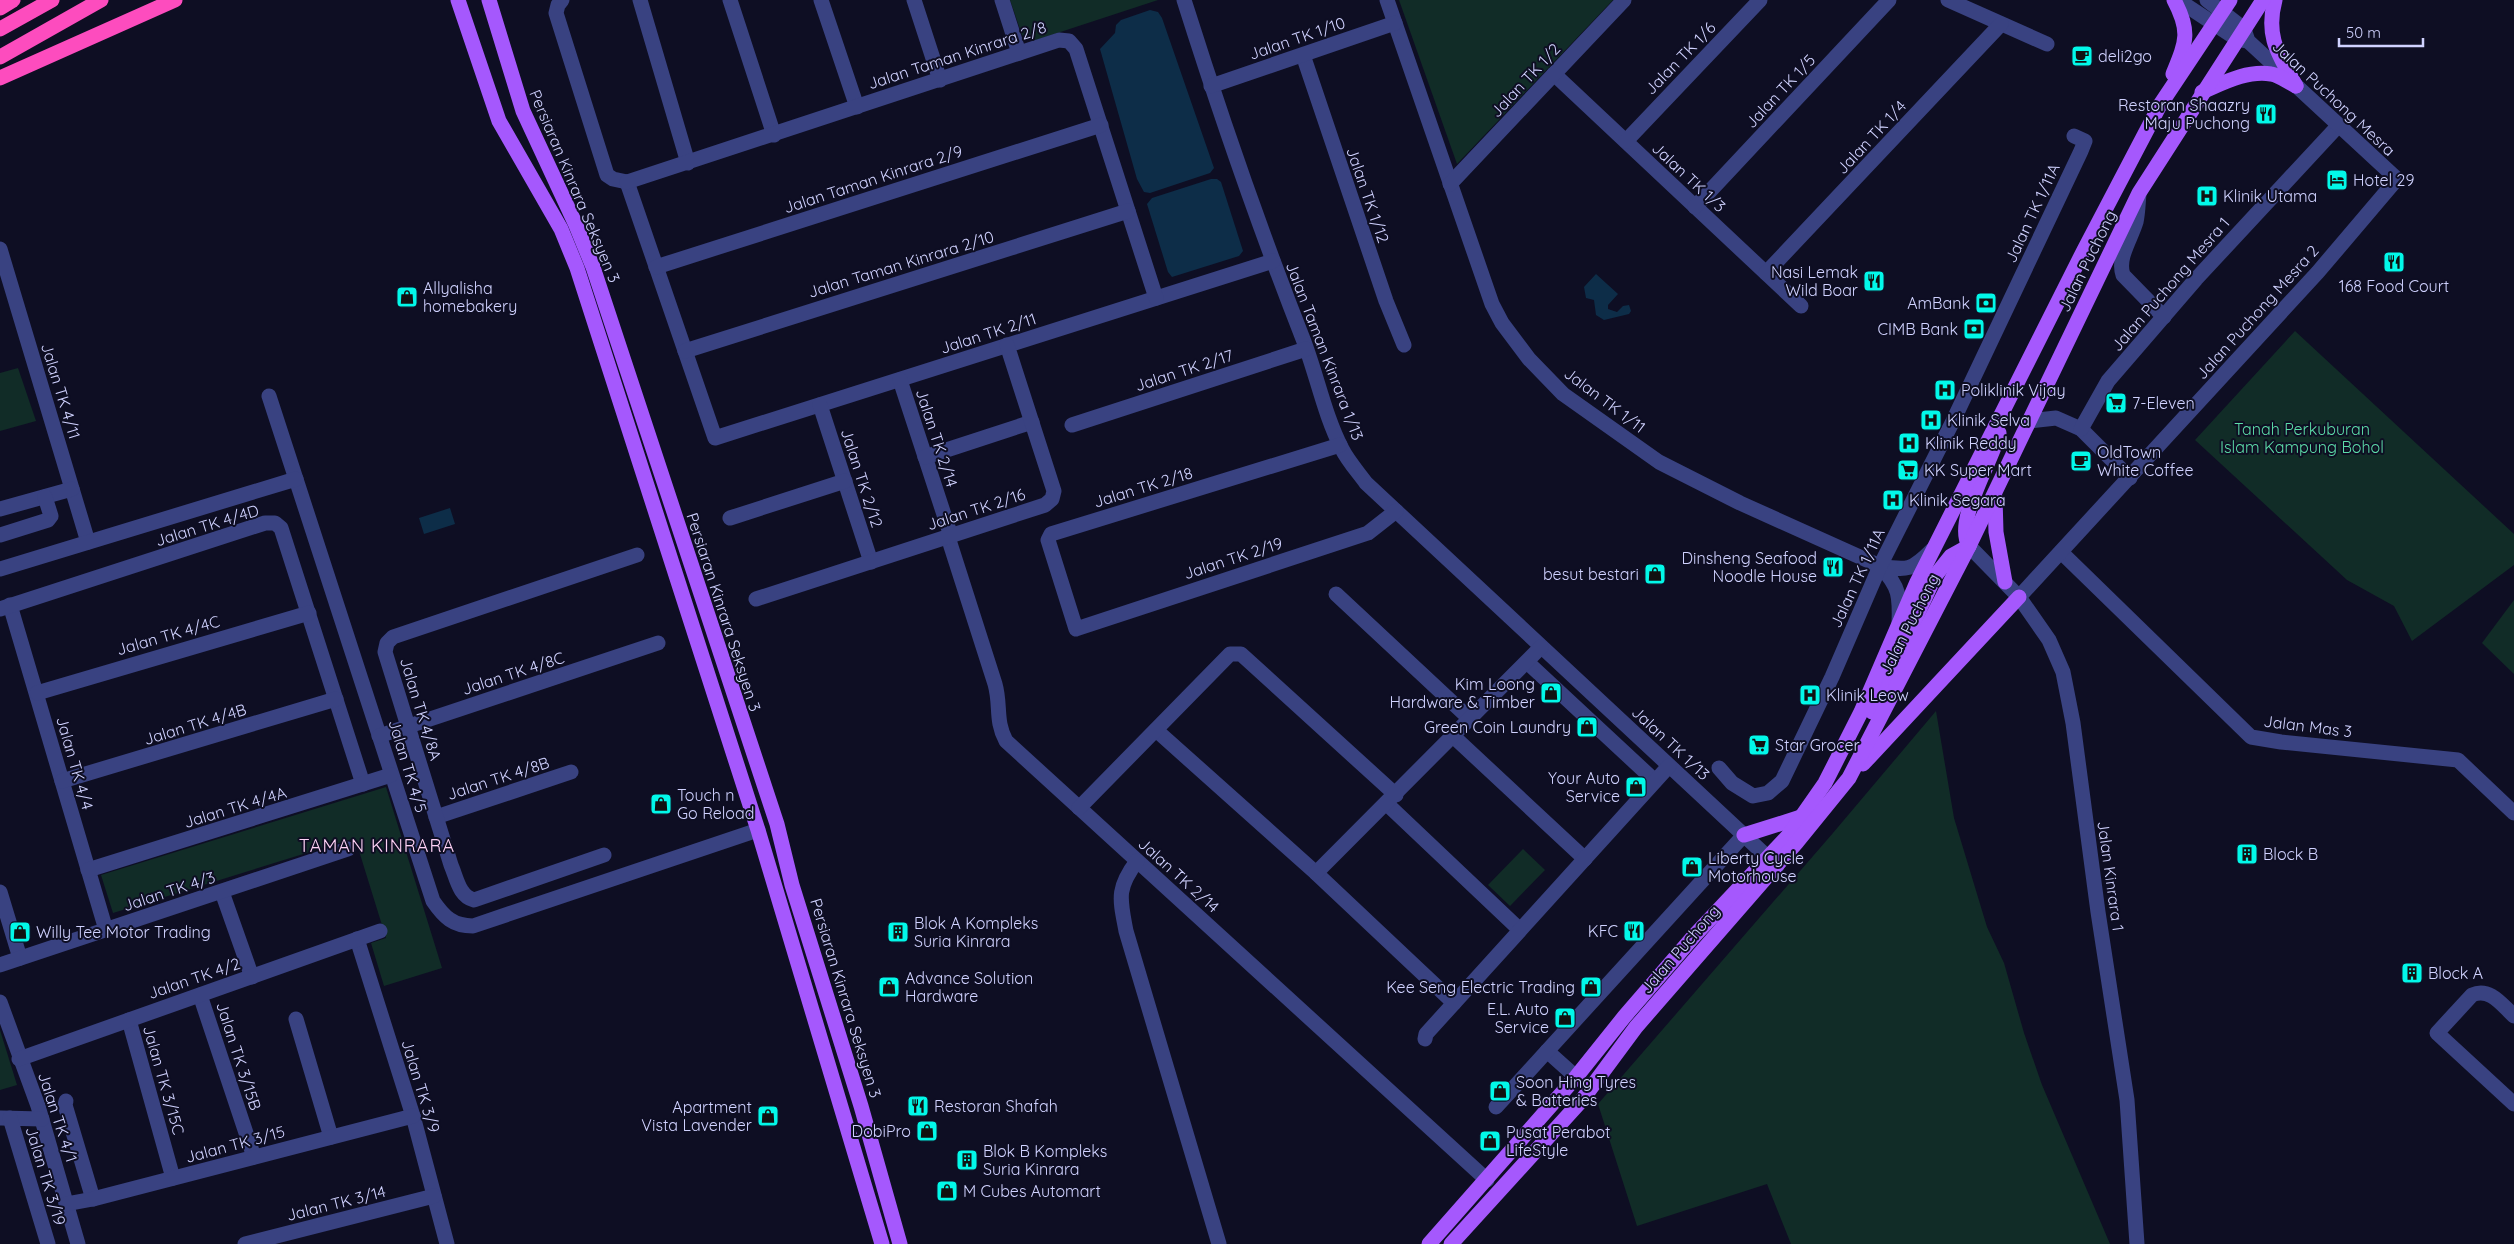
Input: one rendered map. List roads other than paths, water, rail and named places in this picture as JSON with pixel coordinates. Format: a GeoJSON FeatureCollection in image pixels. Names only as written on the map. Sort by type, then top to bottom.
{"type":"FeatureCollection","features":[{"type":"Feature","properties":{"kind":"highway"},"geometry":{"type":"LineString","coordinates":[[0,8],[13,0]]}},
{"type":"Feature","properties":{"kind":"highway"},"geometry":{"type":"LineString","coordinates":[[0,29],[52,0]]}},
{"type":"Feature","properties":{"kind":"highway"},"geometry":{"type":"LineString","coordinates":[[0,57],[101,0]]}},
{"type":"Feature","properties":{"kind":"highway"},"geometry":{"type":"LineString","coordinates":[[0,78],[175,0]]}},
{"type":"Feature","properties":{"kind":"main road","name":"Persiaran Kinrara Seksyen 3"},"geometry":{"type":"LineString","coordinates":[[458,0],[499,121],[561,229],[577,268],[758,830],[882,1244]]}},
{"type":"Feature","properties":{"kind":"main road","name":"Persiaran Kinrara Seksyen 3"},"geometry":{"type":"LineString","coordinates":[[489,0],[523,111],[576,223],[593,267],[748,741],[777,824],[792,884],[861,1106],[900,1244]]}},
{"type":"Feature","properties":{"kind":"main road"},"geometry":{"type":"LineString","coordinates":[[2160,105],[2186,40],[2186,27],[2174,0]]}},
{"type":"Feature","properties":{"kind":"main road","name":"Jalan Puchong"},"geometry":{"type":"LineString","coordinates":[[1451,1244],[1582,1100],[1636,1027],[1773,862],[1849,778],[1969,546],[2139,193],[2202,92],[2243,36],[2263,0]]}},
{"type":"Feature","properties":{"kind":"main road"},"geometry":{"type":"LineString","coordinates":[[2275,0],[2271,29],[2274,48],[2296,86]]}},
{"type":"Feature","properties":{"kind":"main road","name":"Jalan Puchong"},"geometry":{"type":"LineString","coordinates":[[1429,1244],[1576,1077],[1624,1017],[1694,936],[1773,862],[1825,783],[1860,712],[1934,548],[2005,406],[2160,105],[2222,11]]}},
{"type":"Feature","properties":{"kind":"main road"},"geometry":{"type":"LineString","coordinates":[[2202,92],[2228,80],[2250,74],[2272,74],[2296,86]]}},
{"type":"Feature","properties":{"kind":"main road"},"geometry":{"type":"LineString","coordinates":[[1825,783],[1850,753],[1873,711],[1934,576],[1951,556],[1969,546],[1965,539],[1965,523],[1995,449],[2005,406]]}},
{"type":"Feature","properties":{"kind":"main road"},"geometry":{"type":"LineString","coordinates":[[1994,493],[1996,532],[2005,582]]}},
{"type":"Feature","properties":{"kind":"main road"},"geometry":{"type":"LineString","coordinates":[[1849,778],[2019,597]]}},
{"type":"Feature","properties":{"kind":"main road"},"geometry":{"type":"LineString","coordinates":[[748,741],[763,805],[764,816],[758,830],[767,833],[773,838],[792,884]]}},
{"type":"Feature","properties":{"kind":"main road"},"geometry":{"type":"LineString","coordinates":[[1744,835],[1801,817]]}},
{"type":"Feature","properties":{"kind":"street"},"geometry":{"type":"LineString","coordinates":[[640,0],[688,163]]}},
{"type":"Feature","properties":{"kind":"street"},"geometry":{"type":"LineString","coordinates":[[730,0],[774,135]]}},
{"type":"Feature","properties":{"kind":"street"},"geometry":{"type":"LineString","coordinates":[[820,0],[857,107]]}},
{"type":"Feature","properties":{"kind":"street"},"geometry":{"type":"LineString","coordinates":[[914,0],[940,80]]}},
{"type":"Feature","properties":{"kind":"street"},"geometry":{"type":"LineString","coordinates":[[1002,0],[1019,53]]}},
{"type":"Feature","properties":{"kind":"street","name":"Jalan Taman Kinrara 1/13"},"geometry":{"type":"LineString","coordinates":[[1184,0],[1211,86],[1340,445],[1366,483],[1541,647]]}},
{"type":"Feature","properties":{"kind":"street","name":"Jalan TK 1/11"},"geometry":{"type":"LineString","coordinates":[[1387,0],[1492,304],[1502,323],[1529,359],[1569,399],[1659,462],[1740,503],[1880,566]]}},
{"type":"Feature","properties":{"kind":"street","name":"Jalan TK 1/2"},"geometry":{"type":"LineString","coordinates":[[1450,184],[1624,0]]}},
{"type":"Feature","properties":{"kind":"street","name":"Jalan TK 1/6"},"geometry":{"type":"LineString","coordinates":[[1626,141],[1760,0]]}},
{"type":"Feature","properties":{"kind":"street","name":"Jalan TK 1/5"},"geometry":{"type":"LineString","coordinates":[[1695,207],[1889,0]]}},
{"type":"Feature","properties":{"kind":"street"},"geometry":{"type":"LineString","coordinates":[[1948,0],[2047,44]]}},
{"type":"Feature","properties":{"kind":"street"},"geometry":{"type":"LineString","coordinates":[[2178,0],[2222,11]]}},
{"type":"Feature","properties":{"kind":"street"},"geometry":{"type":"LineString","coordinates":[[2207,0],[2222,11]]}},
{"type":"Feature","properties":{"kind":"street"},"geometry":{"type":"LineString","coordinates":[[560,2],[556,13],[607,175],[613,179],[627,182],[685,351]]}},
{"type":"Feature","properties":{"kind":"street","name":"Jalan Puchong Mesra"},"geometry":{"type":"LineString","coordinates":[[2222,11],[2243,36],[2397,179]]}},
{"type":"Feature","properties":{"kind":"street","name":"Jalan TK 1/10"},"geometry":{"type":"LineString","coordinates":[[1211,86],[1395,23]]}},
{"type":"Feature","properties":{"kind":"street","name":"Jalan TK 1/4"},"geometry":{"type":"LineString","coordinates":[[1766,274],[2002,24]]}},
{"type":"Feature","properties":{"kind":"street","name":"Jalan Taman Kinrara 2/8"},"geometry":{"type":"LineString","coordinates":[[627,182],[1059,40],[1069,41],[1076,49],[1156,298]]}},
{"type":"Feature","properties":{"kind":"street","name":"Jalan TK 1/12"},"geometry":{"type":"LineString","coordinates":[[1303,55],[1386,301],[1404,345]]}},
{"type":"Feature","properties":{"kind":"street","name":"Jalan TK 1/3"},"geometry":{"type":"LineString","coordinates":[[1554,74],[1801,306]]}},
{"type":"Feature","properties":{"kind":"street","name":"Jalan Taman Kinrara 2/9"},"geometry":{"type":"LineString","coordinates":[[656,267],[1101,125]]}},
{"type":"Feature","properties":{"kind":"street","name":"Jalan Puchong Mesra 1"},"geometry":{"type":"LineString","coordinates":[[2081,429],[2108,381],[2209,265],[2338,126]]}},
{"type":"Feature","properties":{"kind":"street","name":"Jalan TK 1/11A"},"geometry":{"type":"LineString","coordinates":[[1719,768],[1732,783],[1754,796],[1768,793],[1782,781],[1832,677],[1880,566],[1953,421],[2081,151],[2085,141],[2074,136]]}},
{"type":"Feature","properties":{"kind":"street","name":"Jalan Puchong Mesra 2"},"geometry":{"type":"LineString","coordinates":[[2019,597],[2318,272],[2397,179]]}},
{"type":"Feature","properties":{"kind":"street"},"geometry":{"type":"LineString","coordinates":[[2139,193],[2136,220],[2121,269],[2123,275],[2164,318]]}},
{"type":"Feature","properties":{"kind":"street","name":"Jalan Taman Kinrara 2/10"},"geometry":{"type":"LineString","coordinates":[[685,351],[1128,211]]}},
{"type":"Feature","properties":{"kind":"street","name":"Jalan TK 4/11"},"geometry":{"type":"LineString","coordinates":[[0,249],[88,542]]}},
{"type":"Feature","properties":{"kind":"street","name":"Jalan TK 2/11"},"geometry":{"type":"LineString","coordinates":[[685,351],[714,438],[1273,261]]}},
{"type":"Feature","properties":{"kind":"street","name":"Jalan TK 2/16"},"geometry":{"type":"LineString","coordinates":[[756,599],[1045,505],[1052,499],[1054,491],[1007,346]]}},
{"type":"Feature","properties":{"kind":"street","name":"Jalan TK 2/17"},"geometry":{"type":"LineString","coordinates":[[1072,425],[1306,349]]}},
{"type":"Feature","properties":{"kind":"street","name":"Jalan TK 2/14"},"geometry":{"type":"LineString","coordinates":[[900,380],[998,693],[999,728],[1006,740],[1487,1180]]}},
{"type":"Feature","properties":{"kind":"street","name":"Jalan TK 4/5"},"geometry":{"type":"LineString","coordinates":[[269,396],[433,901],[450,922],[462,926],[473,926],[758,830]]}},
{"type":"Feature","properties":{"kind":"street","name":"Jalan TK 2/12"},"geometry":{"type":"LineString","coordinates":[[820,405],[871,562]]}},
{"type":"Feature","properties":{"kind":"street"},"geometry":{"type":"LineString","coordinates":[[2029,421],[2056,418],[2081,429],[2130,478]]}},
{"type":"Feature","properties":{"kind":"street"},"geometry":{"type":"LineString","coordinates":[[925,457],[1032,422]]}},
{"type":"Feature","properties":{"kind":"street","name":"Jalan TK 2/18"},"geometry":{"type":"LineString","coordinates":[[1076,629],[1048,540],[1051,534],[1340,445]]}},
{"type":"Feature","properties":{"kind":"street"},"geometry":{"type":"LineString","coordinates":[[0,569],[296,479]]}},
{"type":"Feature","properties":{"kind":"street"},"geometry":{"type":"LineString","coordinates":[[730,518],[845,481]]}},
{"type":"Feature","properties":{"kind":"street"},"geometry":{"type":"LineString","coordinates":[[0,509],[72,489]]}},
{"type":"Feature","properties":{"kind":"street"},"geometry":{"type":"LineString","coordinates":[[0,535],[48,520],[51,516],[45,497]]}},
{"type":"Feature","properties":{"kind":"street","name":"Jalan TK 2/19"},"geometry":{"type":"LineString","coordinates":[[1076,629],[1368,533],[1396,511]]}},
{"type":"Feature","properties":{"kind":"street","name":"Jalan TK 4/4D"},"geometry":{"type":"LineString","coordinates":[[5,607],[265,523],[275,523],[281,528],[363,784]]}},
{"type":"Feature","properties":{"kind":"street","name":"Jalan Kinrara 1"},"geometry":{"type":"LineString","coordinates":[[1969,546],[2019,597],[2049,640],[2063,672],[2068,692],[2127,1100],[2136,1244]]}},
{"type":"Feature","properties":{"kind":"street"},"geometry":{"type":"LineString","coordinates":[[1880,566],[1907,570],[1921,561],[1934,548]]}},
{"type":"Feature","properties":{"kind":"street","name":"Jalan Mas 3"},"geometry":{"type":"LineString","coordinates":[[2061,552],[2251,737],[2281,742],[2458,760],[2514,813]]}},
{"type":"Feature","properties":{"kind":"street","name":"Jalan TK 4/8A"},"geometry":{"type":"LineString","coordinates":[[604,855],[474,900],[466,898],[462,893],[451,865],[385,652],[386,643],[393,637],[636,555]]}},
{"type":"Feature","properties":{"kind":"street"},"geometry":{"type":"LineString","coordinates":[[1880,566],[1891,578],[1900,597],[1898,625]]}},
{"type":"Feature","properties":{"kind":"street"},"geometry":{"type":"LineString","coordinates":[[1336,594],[1470,719]]}},
{"type":"Feature","properties":{"kind":"street","name":"Jalan TK 4/4"},"geometry":{"type":"LineString","coordinates":[[5,607],[37,693],[106,930]]}},
{"type":"Feature","properties":{"kind":"street","name":"Jalan TK 4/4C"},"geometry":{"type":"LineString","coordinates":[[37,693],[309,613]]}},
{"type":"Feature","properties":{"kind":"street","name":"Jalan TK 4/8C"},"geometry":{"type":"LineString","coordinates":[[379,736],[658,643]]}},
{"type":"Feature","properties":{"kind":"street"},"geometry":{"type":"LineString","coordinates":[[1316,873],[1391,800],[1541,647]]}},
{"type":"Feature","properties":{"kind":"street","name":"Jalan TK 1/13"},"geometry":{"type":"LineString","coordinates":[[1541,647],[1773,862]]}},
{"type":"Feature","properties":{"kind":"street"},"geometry":{"type":"LineString","coordinates":[[1079,808],[1230,654],[1241,654],[1391,800],[1520,930]]}},
{"type":"Feature","properties":{"kind":"street"},"geometry":{"type":"LineString","coordinates":[[1527,662],[1655,781]]}},
{"type":"Feature","properties":{"kind":"street","name":"Jalan TK 4/4B"},"geometry":{"type":"LineString","coordinates":[[62,781],[336,699]]}},
{"type":"Feature","properties":{"kind":"street"},"geometry":{"type":"LineString","coordinates":[[1156,730],[1316,873],[1454,1003]]}},
{"type":"Feature","properties":{"kind":"street"},"geometry":{"type":"LineString","coordinates":[[1453,736],[1584,859]]}},
{"type":"Feature","properties":{"kind":"street"},"geometry":{"type":"LineString","coordinates":[[1425,1039],[1426,1034],[1669,766]]}},
{"type":"Feature","properties":{"kind":"street","name":"Jalan TK 4/8B"},"geometry":{"type":"LineString","coordinates":[[436,817],[571,772]]}},
{"type":"Feature","properties":{"kind":"street","name":"Jalan TK 4/4A"},"geometry":{"type":"LineString","coordinates":[[88,870],[391,775]]}},
{"type":"Feature","properties":{"kind":"street"},"geometry":{"type":"LineString","coordinates":[[1496,1107],[1744,835]]}},
{"type":"Feature","properties":{"kind":"street","name":"Jalan TK 4/3"},"geometry":{"type":"LineString","coordinates":[[0,965],[348,849]]}},
{"type":"Feature","properties":{"kind":"street"},"geometry":{"type":"LineString","coordinates":[[1137,861],[1125,878],[1120,900],[1126,931],[1219,1244]]}},
{"type":"Feature","properties":{"kind":"street"},"geometry":{"type":"LineString","coordinates":[[0,892],[20,958]]}},
{"type":"Feature","properties":{"kind":"street"},"geometry":{"type":"LineString","coordinates":[[222,892],[252,977]]}},
{"type":"Feature","properties":{"kind":"street","name":"Jalan TK 4/2"},"geometry":{"type":"LineString","coordinates":[[19,1058],[380,931]]}},
{"type":"Feature","properties":{"kind":"street","name":"Jalan TK 3/9"},"geometry":{"type":"LineString","coordinates":[[357,939],[412,1116],[447,1244]]}},
{"type":"Feature","properties":{"kind":"street"},"geometry":{"type":"LineString","coordinates":[[2514,1016],[2492,996],[2483,992],[2478,993],[2472,995],[2437,1033],[2514,1104]]}},
{"type":"Feature","properties":{"kind":"street","name":"Jalan TK 3/15B"},"geometry":{"type":"LineString","coordinates":[[200,995],[254,1157]]}},
{"type":"Feature","properties":{"kind":"street","name":"Jalan TK 4/1"},"geometry":{"type":"LineString","coordinates":[[0,1002],[42,1119],[78,1244]]}},
{"type":"Feature","properties":{"kind":"street"},"geometry":{"type":"LineString","coordinates":[[296,1019],[331,1137]]}},
{"type":"Feature","properties":{"kind":"street","name":"Jalan TK 3/15C"},"geometry":{"type":"LineString","coordinates":[[129,1020],[173,1178]]}},
{"type":"Feature","properties":{"kind":"street"},"geometry":{"type":"LineString","coordinates":[[1547,1051],[1576,1077]]}},
{"type":"Feature","properties":{"kind":"street"},"geometry":{"type":"LineString","coordinates":[[66,1101],[65,1106],[93,1199]]}},
{"type":"Feature","properties":{"kind":"street","name":"Jalan TK 3/15"},"geometry":{"type":"LineString","coordinates":[[66,1204],[93,1199],[412,1116]]}},
{"type":"Feature","properties":{"kind":"street"},"geometry":{"type":"LineString","coordinates":[[5,1118],[42,1119]]}},
{"type":"Feature","properties":{"kind":"street","name":"Jalan TK 3/19"},"geometry":{"type":"LineString","coordinates":[[5,1118],[48,1244]]}},
{"type":"Feature","properties":{"kind":"street","name":"Jalan TK 3/14"},"geometry":{"type":"LineString","coordinates":[[245,1244],[434,1196]]}},
{"type":"Feature","properties":{"kind":"water"},"geometry":{"type":"Polygon","coordinates":[[[1150,10],[1158,12],[1162,18],[1214,168],[1210,173],[1150,193],[1144,192],[1137,179],[1100,49],[1115,33],[1116,25],[1121,20],[1150,10]]]}},
{"type":"Feature","properties":{"kind":"water"},"geometry":{"type":"Polygon","coordinates":[[[1211,179],[1217,179],[1221,182],[1243,251],[1239,256],[1172,277],[1168,272],[1147,204],[1152,198],[1211,179]]]}},
{"type":"Feature","properties":{"kind":"water"},"geometry":{"type":"Polygon","coordinates":[[[1596,274],[1618,294],[1608,305],[1608,309],[1617,312],[1623,306],[1629,305],[1631,311],[1629,314],[1604,320],[1596,315],[1594,300],[1586,298],[1584,287],[1596,274]]]}},
{"type":"Feature","properties":{"kind":"water"},"geometry":{"type":"Polygon","coordinates":[[[450,508],[455,524],[424,534],[419,518],[450,508]]]}},
{"type":"Feature","properties":{"kind":"place","name":"deli2go"},"geometry":{"type":"Point","coordinates":[2082,56]}},
{"type":"Feature","properties":{"kind":"place","name":"Restoran Shaazry Maju Puchong"},"geometry":{"type":"Point","coordinates":[2266,114]}},
{"type":"Feature","properties":{"kind":"place","name":"Hotel 29"},"geometry":{"type":"Point","coordinates":[2337,180]}},
{"type":"Feature","properties":{"kind":"place","name":"Klinik Utama"},"geometry":{"type":"Point","coordinates":[2207,196]}},
{"type":"Feature","properties":{"kind":"place","name":"168 Food Court"},"geometry":{"type":"Point","coordinates":[2394,262]}},
{"type":"Feature","properties":{"kind":"place","name":"Nasi Lemak Wild Boar"},"geometry":{"type":"Point","coordinates":[1874,281]}},
{"type":"Feature","properties":{"kind":"place","name":"Allyalisha homebakery"},"geometry":{"type":"Point","coordinates":[407,297]}},
{"type":"Feature","properties":{"kind":"place","name":"AmBank"},"geometry":{"type":"Point","coordinates":[1986,303]}},
{"type":"Feature","properties":{"kind":"place","name":"CIMB Bank"},"geometry":{"type":"Point","coordinates":[1974,329]}},
{"type":"Feature","properties":{"kind":"place","name":"Poliklinik Vijay"},"geometry":{"type":"Point","coordinates":[1945,390]}},
{"type":"Feature","properties":{"kind":"place","name":"7-Eleven"},"geometry":{"type":"Point","coordinates":[2116,403]}},
{"type":"Feature","properties":{"kind":"place","name":"Klinik Selva"},"geometry":{"type":"Point","coordinates":[1931,420]}},
{"type":"Feature","properties":{"kind":"place","name":"Klinik Reddy"},"geometry":{"type":"Point","coordinates":[1909,443]}},
{"type":"Feature","properties":{"kind":"place","name":"OldTown White Coffee"},"geometry":{"type":"Point","coordinates":[2081,461]}},
{"type":"Feature","properties":{"kind":"place","name":"KK Super Mart"},"geometry":{"type":"Point","coordinates":[1908,470]}},
{"type":"Feature","properties":{"kind":"place","name":"Klinik Segara"},"geometry":{"type":"Point","coordinates":[1893,500]}},
{"type":"Feature","properties":{"kind":"place","name":"Dinsheng Seafood Noodle House"},"geometry":{"type":"Point","coordinates":[1833,567]}},
{"type":"Feature","properties":{"kind":"place","name":"besut bestari"},"geometry":{"type":"Point","coordinates":[1655,574]}},
{"type":"Feature","properties":{"kind":"place","name":"Kim Loong Hardware & Timber"},"geometry":{"type":"Point","coordinates":[1551,693]}},
{"type":"Feature","properties":{"kind":"place","name":"Klinik Leow"},"geometry":{"type":"Point","coordinates":[1810,695]}},
{"type":"Feature","properties":{"kind":"place","name":"Green Coin Laundry"},"geometry":{"type":"Point","coordinates":[1587,727]}},
{"type":"Feature","properties":{"kind":"place","name":"Star Grocer"},"geometry":{"type":"Point","coordinates":[1759,745]}},
{"type":"Feature","properties":{"kind":"place","name":"Your Auto Service"},"geometry":{"type":"Point","coordinates":[1636,787]}},
{"type":"Feature","properties":{"kind":"place","name":"Touch n Go Reload"},"geometry":{"type":"Point","coordinates":[661,804]}},
{"type":"Feature","properties":{"kind":"place","name":"Block B"},"geometry":{"type":"Point","coordinates":[2247,854]}},
{"type":"Feature","properties":{"kind":"place","name":"Liberty Cycle Motorhouse"},"geometry":{"type":"Point","coordinates":[1692,867]}},
{"type":"Feature","properties":{"kind":"place","name":"KFC"},"geometry":{"type":"Point","coordinates":[1634,931]}},
{"type":"Feature","properties":{"kind":"place","name":"Willy Tee Motor Trading"},"geometry":{"type":"Point","coordinates":[20,932]}},
{"type":"Feature","properties":{"kind":"place","name":"Blok A Kompleks Suria Kinrara"},"geometry":{"type":"Point","coordinates":[898,932]}},
{"type":"Feature","properties":{"kind":"place","name":"Block A"},"geometry":{"type":"Point","coordinates":[2412,973]}},
{"type":"Feature","properties":{"kind":"place","name":"Advance Solution Hardware"},"geometry":{"type":"Point","coordinates":[889,987]}},
{"type":"Feature","properties":{"kind":"place","name":"Kee Seng Electric Trading"},"geometry":{"type":"Point","coordinates":[1591,987]}},
{"type":"Feature","properties":{"kind":"place","name":"E.L. Auto Service"},"geometry":{"type":"Point","coordinates":[1565,1018]}},
{"type":"Feature","properties":{"kind":"place","name":"Soon Hing Tyres & Batteries"},"geometry":{"type":"Point","coordinates":[1500,1091]}},
{"type":"Feature","properties":{"kind":"place","name":"Restoran Shafah"},"geometry":{"type":"Point","coordinates":[918,1106]}},
{"type":"Feature","properties":{"kind":"place","name":"Apartment Vista Lavender"},"geometry":{"type":"Point","coordinates":[768,1116]}},
{"type":"Feature","properties":{"kind":"place","name":"DobiPro"},"geometry":{"type":"Point","coordinates":[927,1131]}},
{"type":"Feature","properties":{"kind":"place","name":"Pusat Perabot LifeStyle"},"geometry":{"type":"Point","coordinates":[1490,1141]}},
{"type":"Feature","properties":{"kind":"place","name":"Blok B Kompleks Suria Kinrara"},"geometry":{"type":"Point","coordinates":[967,1160]}},
{"type":"Feature","properties":{"kind":"place","name":"M Cubes Automart"},"geometry":{"type":"Point","coordinates":[947,1191]}},
{"type":"Feature","properties":{"kind":"district","name":"TAMAN KINRARA"},"geometry":{"type":"Point","coordinates":[377,846]}},
{"type":"Feature","properties":{"kind":"park label","name":"Tanah Perkuburan Islam Kampung Bohol"},"geometry":{"type":"Point","coordinates":[2302,438]}}]}
